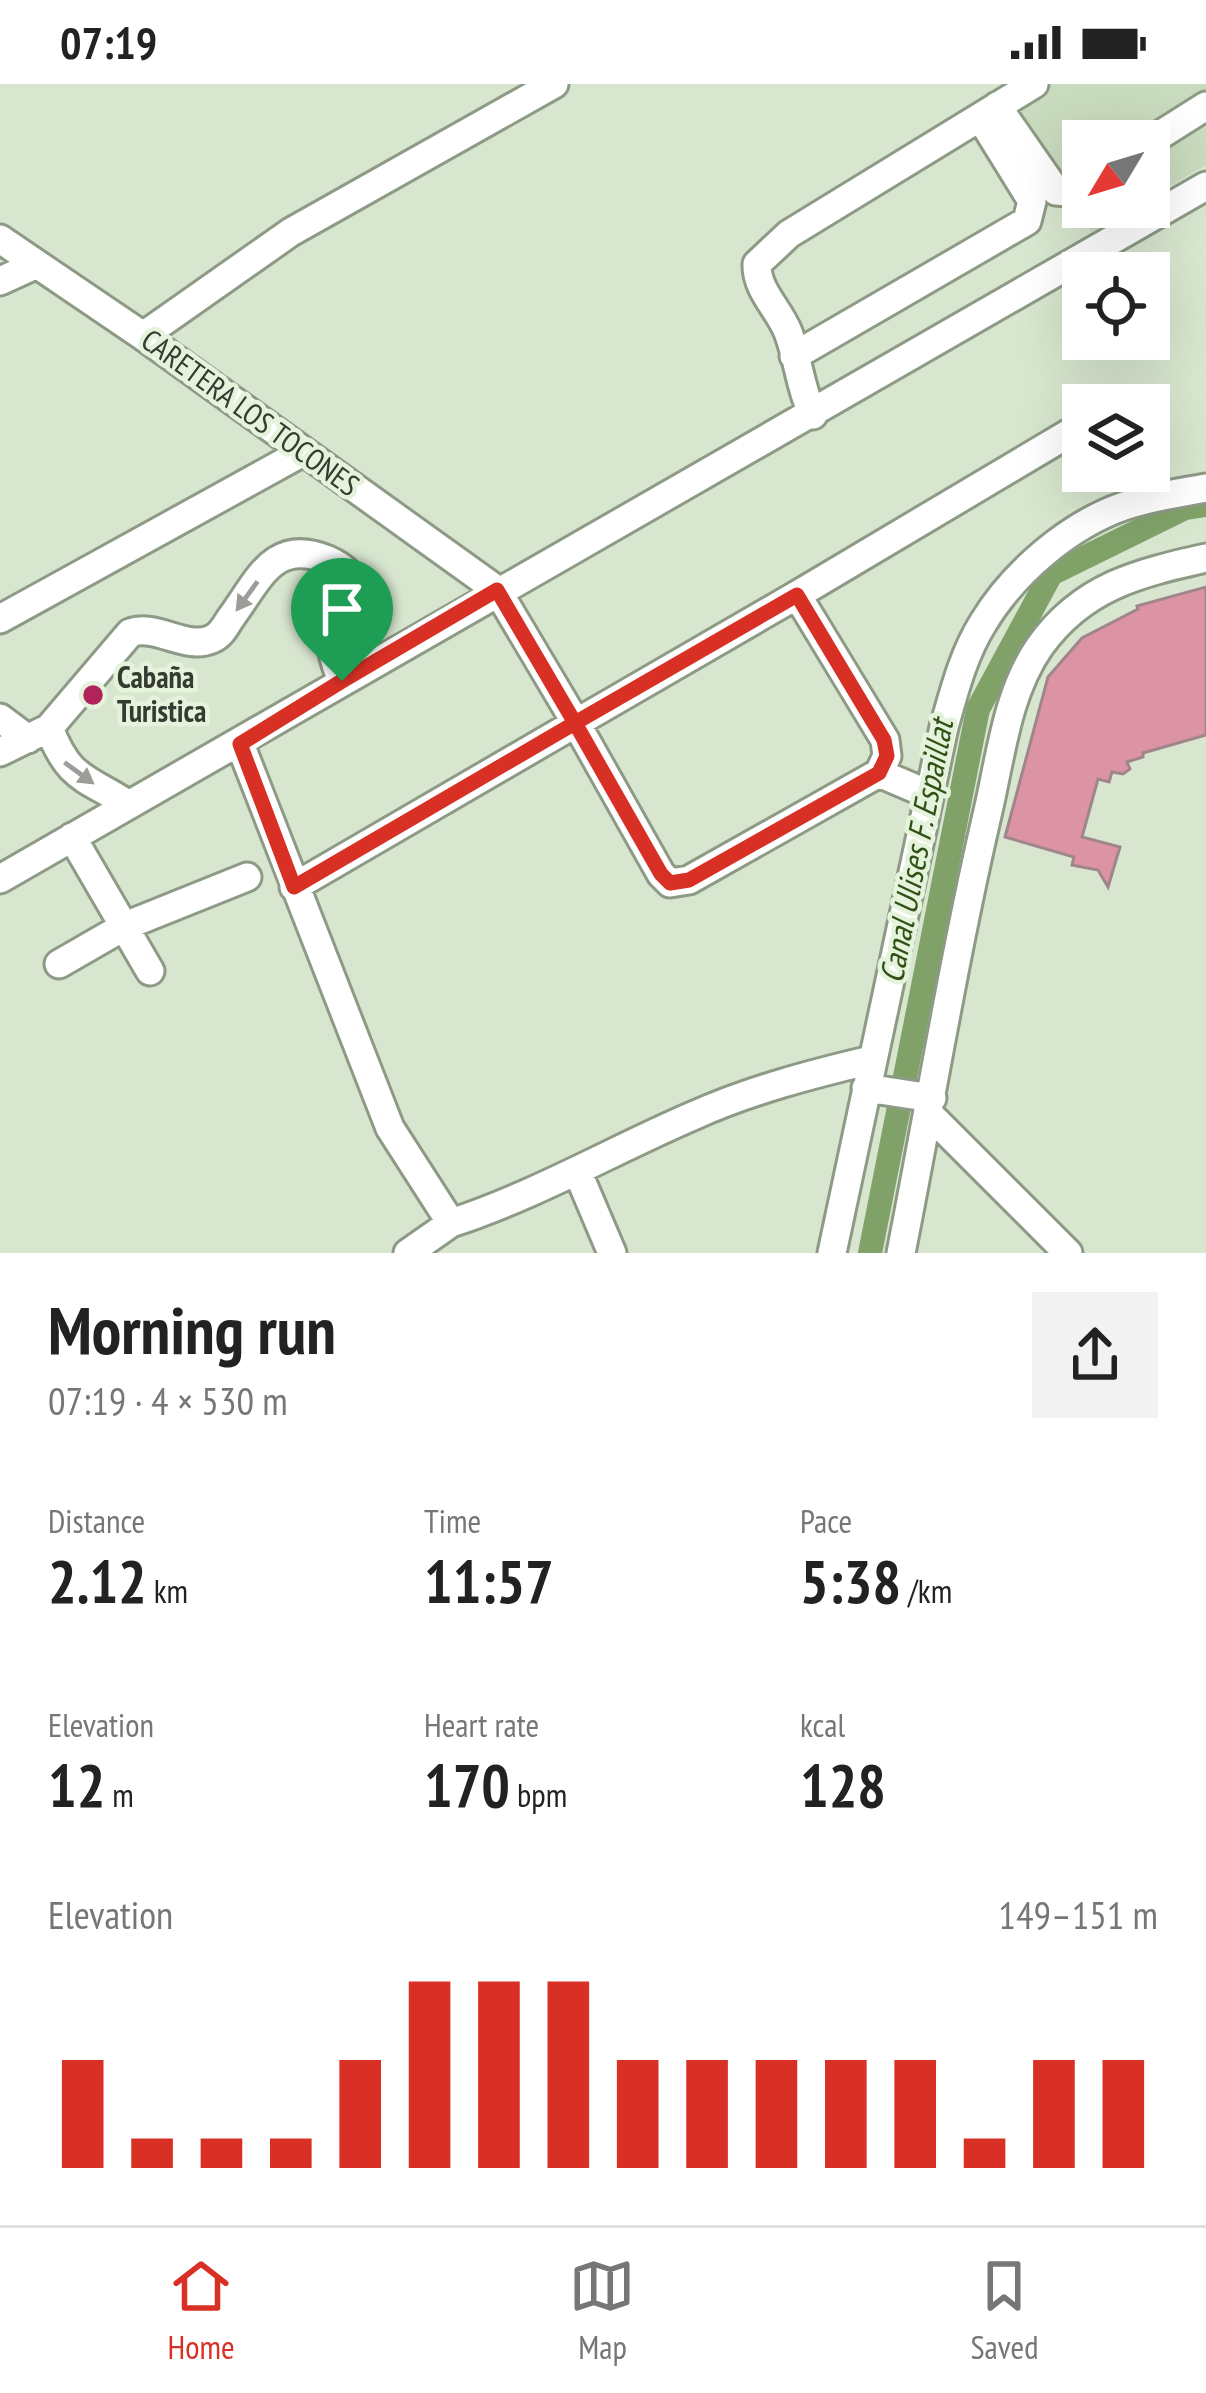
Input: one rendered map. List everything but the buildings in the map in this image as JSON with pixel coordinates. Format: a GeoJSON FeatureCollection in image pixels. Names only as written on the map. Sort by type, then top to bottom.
{"type":"FeatureCollection","features":[{"type":"Feature","properties":{"kind":"street"},"geometry":{"type":"LineString","coordinates":[[143,336],[291,232],[554,84]]}},
{"type":"Feature","properties":{"kind":"street"},"geometry":{"type":"LineString","coordinates":[[813,415],[800,388],[788,332],[756,275],[757,264],[768,250],[1034,84]]}},
{"type":"Feature","properties":{"kind":"street"},"geometry":{"type":"LineString","coordinates":[[1170,129],[1206,106]]}},
{"type":"Feature","properties":{"kind":"street"},"geometry":{"type":"LineString","coordinates":[[989,112],[1056,191],[1062,192]]}},
{"type":"Feature","properties":{"kind":"street"},"geometry":{"type":"LineString","coordinates":[[794,356],[1027,221],[1032,201],[989,112]]}},
{"type":"Feature","properties":{"kind":"street"},"geometry":{"type":"LineString","coordinates":[[0,879],[1206,186]]}},
{"type":"Feature","properties":{"kind":"street","name":"CARETERA LOS TOCONES"},"geometry":{"type":"LineString","coordinates":[[0,239],[497,590]]}},
{"type":"Feature","properties":{"kind":"street"},"geometry":{"type":"LineString","coordinates":[[0,281],[35,265]]}},
{"type":"Feature","properties":{"kind":"street"},"geometry":{"type":"LineString","coordinates":[[294,887],[1062,437]]}},
{"type":"Feature","properties":{"kind":"street"},"geometry":{"type":"LineString","coordinates":[[0,619],[303,452]]}},
{"type":"Feature","properties":{"kind":"street"},"geometry":{"type":"LineString","coordinates":[[832,1253],[928,794],[961,669],[983,622],[1013,584],[1095,518],[1126,505],[1206,488]]}},
{"type":"Feature","properties":{"kind":"street"},"geometry":{"type":"LineString","coordinates":[[0,752],[39,734],[130,633],[143,629],[198,643],[220,634],[284,553],[305,552],[349,574],[355,594],[332,642],[342,681]]}},
{"type":"Feature","properties":{"kind":"street"},"geometry":{"type":"LineString","coordinates":[[901,1253],[969,893],[1022,674],[1043,642],[1100,591],[1124,578],[1206,558]]}},
{"type":"Feature","properties":{"kind":"street"},"geometry":{"type":"LineString","coordinates":[[497,590],[670,883],[689,880],[879,773],[887,756],[884,740],[797,595]]}},
{"type":"Feature","properties":{"kind":"street"},"geometry":{"type":"LineString","coordinates":[[0,718],[39,734],[79,777],[126,803]]}},
{"type":"Feature","properties":{"kind":"street"},"geometry":{"type":"LineString","coordinates":[[240,744],[390,1128],[451,1223]]}},
{"type":"Feature","properties":{"kind":"street"},"geometry":{"type":"LineString","coordinates":[[879,773],[928,794]]}},
{"type":"Feature","properties":{"kind":"street"},"geometry":{"type":"LineString","coordinates":[[72,837],[150,971]]}},
{"type":"Feature","properties":{"kind":"street"},"geometry":{"type":"LineString","coordinates":[[59,964],[125,926],[247,877]]}},
{"type":"Feature","properties":{"kind":"street"},"geometry":{"type":"LineString","coordinates":[[408,1253],[451,1223],[518,1200],[700,1112],[805,1076],[872,1079],[926,1103],[1068,1253]]}},
{"type":"Feature","properties":{"kind":"street"},"geometry":{"type":"LineString","coordinates":[[578,1173],[612,1253]]}},
{"type":"Feature","properties":{"kind":"shaded area"},"geometry":{"type":"Polygon","coordinates":[[[1017,84],[1206,84],[1206,165],[1170,186],[1170,120],[1062,120],[1062,184],[1004,92],[1017,84]]]}},
{"type":"Feature","properties":{"kind":"waterway","name":"Canal Ulises F. Espaillat"},"geometry":{"type":"LineString","coordinates":[[870,1253],[978,709],[1051,574],[1185,508],[1206,505]]}},
{"type":"Feature","properties":{"kind":"place","name":"Cabaña Turistica"},"geometry":{"type":"Point","coordinates":[93,695]}},
{"type":"Feature","properties":{"kind":"route"},"geometry":{"type":"LineString","coordinates":[[342,681],[240,744],[294,887],[575,723],[670,883],[689,880],[879,773],[887,756],[884,740],[797,595],[575,723],[497,590],[342,681]]}}]}
